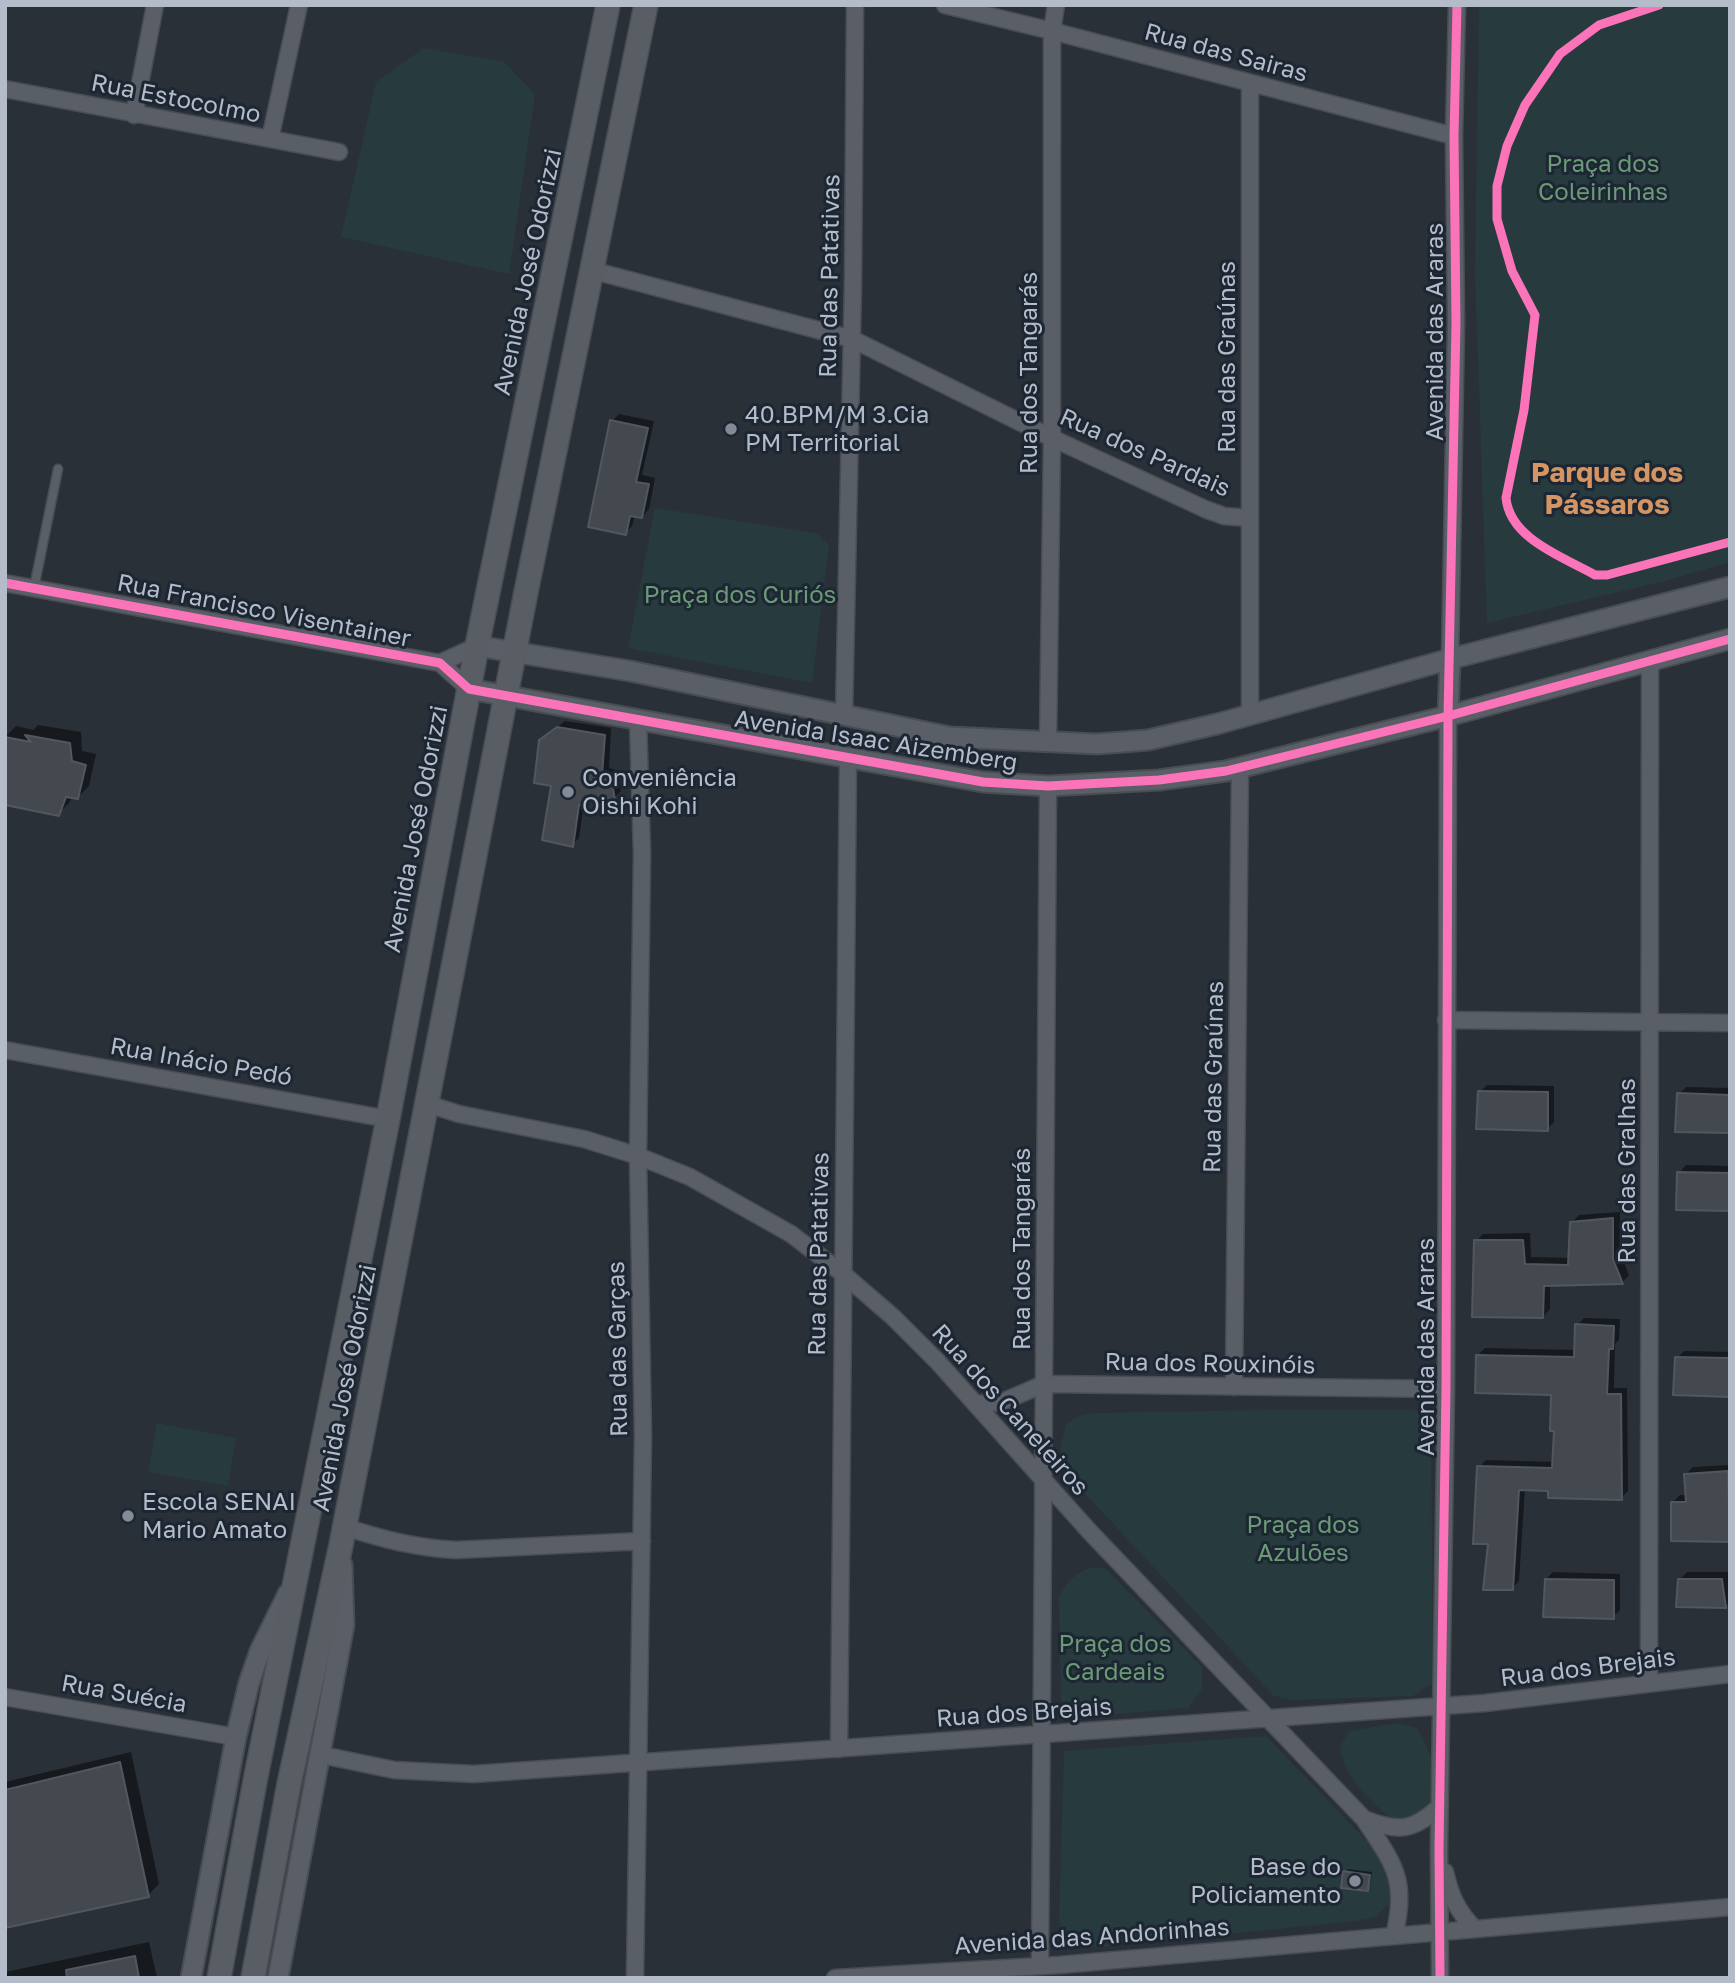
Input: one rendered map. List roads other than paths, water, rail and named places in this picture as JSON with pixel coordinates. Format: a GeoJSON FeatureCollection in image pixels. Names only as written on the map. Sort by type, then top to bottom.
{"type":"FeatureCollection","features":[{"type":"Feature","properties":{"kind":"main road","name":"Avenida José Odorizzi"},"geometry":{"type":"LineString","coordinates":[[219,1978],[256,1776],[388,1119],[477,646],[608,5]]}},
{"type":"Feature","properties":{"kind":"main road","name":"Avenida José Odorizzi"},"geometry":{"type":"LineString","coordinates":[[253,1978],[289,1784],[343,1536],[506,695],[646,5]]}},
{"type":"Feature","properties":{"kind":"street"},"geometry":{"type":"LineString","coordinates":[[134,115],[155,5]]}},
{"type":"Feature","properties":{"kind":"street"},"geometry":{"type":"LineString","coordinates":[[270,139],[299,5]]}},
{"type":"Feature","properties":{"kind":"street","name":"Rua das Patativas"},"geometry":{"type":"LineString","coordinates":[[844,715],[852,339],[855,5]]}},
{"type":"Feature","properties":{"kind":"street","name":"Rua das Sairas"},"geometry":{"type":"LineString","coordinates":[[945,5],[1052,30],[1454,136]]}},
{"type":"Feature","properties":{"kind":"street","name":"Rua dos Tangarás"},"geometry":{"type":"LineString","coordinates":[[1048,742],[1052,438],[1052,30],[1056,5]]}},
{"type":"Feature","properties":{"kind":"street","name":"Avenida das Araras"},"geometry":{"type":"LineString","coordinates":[[1450,659],[1456,324],[1454,136],[1457,5]]}},
{"type":"Feature","properties":{"kind":"street","name":"Rua das Graúnas"},"geometry":{"type":"LineString","coordinates":[[1250,84],[1250,714]]}},
{"type":"Feature","properties":{"kind":"street","name":"Rua Estocolmo"},"geometry":{"type":"LineString","coordinates":[[5,89],[339,152]]}},
{"type":"Feature","properties":{"kind":"street","name":"Rua dos Pardais"},"geometry":{"type":"LineString","coordinates":[[591,270],[852,339],[1052,438],[1205,509],[1224,516],[1249,518]]}},
{"type":"Feature","properties":{"kind":"street","name":"Rua Francisco Visentainer"},"geometry":{"type":"LineString","coordinates":[[5,583],[440,663],[469,689]]}},
{"type":"Feature","properties":{"kind":"street","name":"Avenida Isaac Aizemberg"},"geometry":{"type":"LineString","coordinates":[[477,646],[630,671],[950,737],[1097,744],[1148,740],[1730,587]]}},
{"type":"Feature","properties":{"kind":"street","name":"Avenida Isaac Aizemberg"},"geometry":{"type":"LineString","coordinates":[[506,695],[984,782],[1048,786],[1159,780],[1240,768],[1448,716],[1730,639]]}},
{"type":"Feature","properties":{"kind":"street","name":"Rua Francisco Visentainer"},"geometry":{"type":"LineString","coordinates":[[440,663],[477,646]]}},
{"type":"Feature","properties":{"kind":"street"},"geometry":{"type":"LineString","coordinates":[[1448,716],[1450,659]]}},
{"type":"Feature","properties":{"kind":"street","name":"Rua das Gralhas"},"geometry":{"type":"LineString","coordinates":[[1650,660],[1650,1682]]}},
{"type":"Feature","properties":{"kind":"street"},"geometry":{"type":"LineString","coordinates":[[469,689],[506,695]]}},
{"type":"Feature","properties":{"kind":"street","name":"Avenida das Araras"},"geometry":{"type":"LineString","coordinates":[[1440,1978],[1439,1849],[1446,1389],[1448,716]]}},
{"type":"Feature","properties":{"kind":"street","name":"Rua das Garças"},"geometry":{"type":"LineString","coordinates":[[635,1978],[643,1436],[638,1156],[642,867],[638,719]]}},
{"type":"Feature","properties":{"kind":"street","name":"Rua das Patativas"},"geometry":{"type":"LineString","coordinates":[[839,1749],[848,759]]}},
{"type":"Feature","properties":{"kind":"street","name":"Rua das Graúnas"},"geometry":{"type":"LineString","coordinates":[[1234,1387],[1240,768]]}},
{"type":"Feature","properties":{"kind":"street","name":"Rua dos Tangarás"},"geometry":{"type":"LineString","coordinates":[[1040,1965],[1048,786]]}},
{"type":"Feature","properties":{"kind":"street"},"geometry":{"type":"LineString","coordinates":[[1446,1020],[1730,1023]]}},
{"type":"Feature","properties":{"kind":"street","name":"Rua Inácio Pedó"},"geometry":{"type":"LineString","coordinates":[[5,1049],[388,1119]]}},
{"type":"Feature","properties":{"kind":"street","name":"Rua dos Caneleiros"},"geometry":{"type":"LineString","coordinates":[[428,1104],[459,1114],[584,1139],[638,1156],[690,1177],[790,1234],[842,1273],[893,1317],[977,1404],[1090,1532],[1364,1819],[1395,1868],[1399,1883],[1401,1903],[1394,1936]]}},
{"type":"Feature","properties":{"kind":"street","name":"Rua dos Rouxinóis"},"geometry":{"type":"LineString","coordinates":[[977,1404],[1002,1402],[1044,1384],[1446,1389]]}},
{"type":"Feature","properties":{"kind":"street"},"geometry":{"type":"LineString","coordinates":[[343,1536],[456,1550],[642,1541]]}},
{"type":"Feature","properties":{"kind":"street","name":"Avenida José Odorizzi"},"geometry":{"type":"LineString","coordinates":[[278,1978],[322,1755],[344,1625],[343,1536]]}},
{"type":"Feature","properties":{"kind":"street","name":"Avenida José Odorizzi"},"geometry":{"type":"LineString","coordinates":[[191,1978],[236,1737],[260,1651],[295,1580]]}},
{"type":"Feature","properties":{"kind":"street","name":"Rua dos Brejais"},"geometry":{"type":"LineString","coordinates":[[322,1755],[394,1770],[464,1774],[1441,1707],[1730,1674]]}},
{"type":"Feature","properties":{"kind":"street","name":"Rua Suécia"},"geometry":{"type":"LineString","coordinates":[[5,1696],[236,1737]]}},
{"type":"Feature","properties":{"kind":"street"},"geometry":{"type":"LineString","coordinates":[[1364,1819],[1404,1829],[1426,1819],[1440,1806]]}},
{"type":"Feature","properties":{"kind":"street","name":"Avenida das Araras"},"geometry":{"type":"LineString","coordinates":[[1439,1849],[1452,1898],[1474,1928]]}},
{"type":"Feature","properties":{"kind":"street","name":"Avenida das Andorinhas"},"geometry":{"type":"LineString","coordinates":[[835,1978],[1040,1965],[1730,1907]]}},
{"type":"Feature","properties":{"kind":"lane"},"geometry":{"type":"LineString","coordinates":[[34,588],[58,469]]}},
{"type":"Feature","properties":{"kind":"place","name":"40.BPM/M 3.Cia PM Territorial"},"geometry":{"type":"Point","coordinates":[731,429]}},
{"type":"Feature","properties":{"kind":"place","name":"Conveniência Oishi Kohi"},"geometry":{"type":"Point","coordinates":[568,792]}},
{"type":"Feature","properties":{"kind":"place","name":"Escola SENAI Mario Amato"},"geometry":{"type":"Point","coordinates":[128,1516]}},
{"type":"Feature","properties":{"kind":"place","name":"Base do Policiamento"},"geometry":{"type":"Point","coordinates":[1355,1881]}},
{"type":"Feature","properties":{"kind":"district","name":"Parque dos Pássaros"},"geometry":{"type":"Point","coordinates":[1607,489]}},
{"type":"Feature","properties":{"kind":"park label","name":"Praça dos Coleirinhas"},"geometry":{"type":"Point","coordinates":[1603,178]}},
{"type":"Feature","properties":{"kind":"park label","name":"Praça dos Curiós"},"geometry":{"type":"Point","coordinates":[740,595]}},
{"type":"Feature","properties":{"kind":"park label","name":"Praça dos Azulões"},"geometry":{"type":"Point","coordinates":[1303,1539]}},
{"type":"Feature","properties":{"kind":"park label","name":"Praça dos Cardeais"},"geometry":{"type":"Point","coordinates":[1115,1658]}}]}
